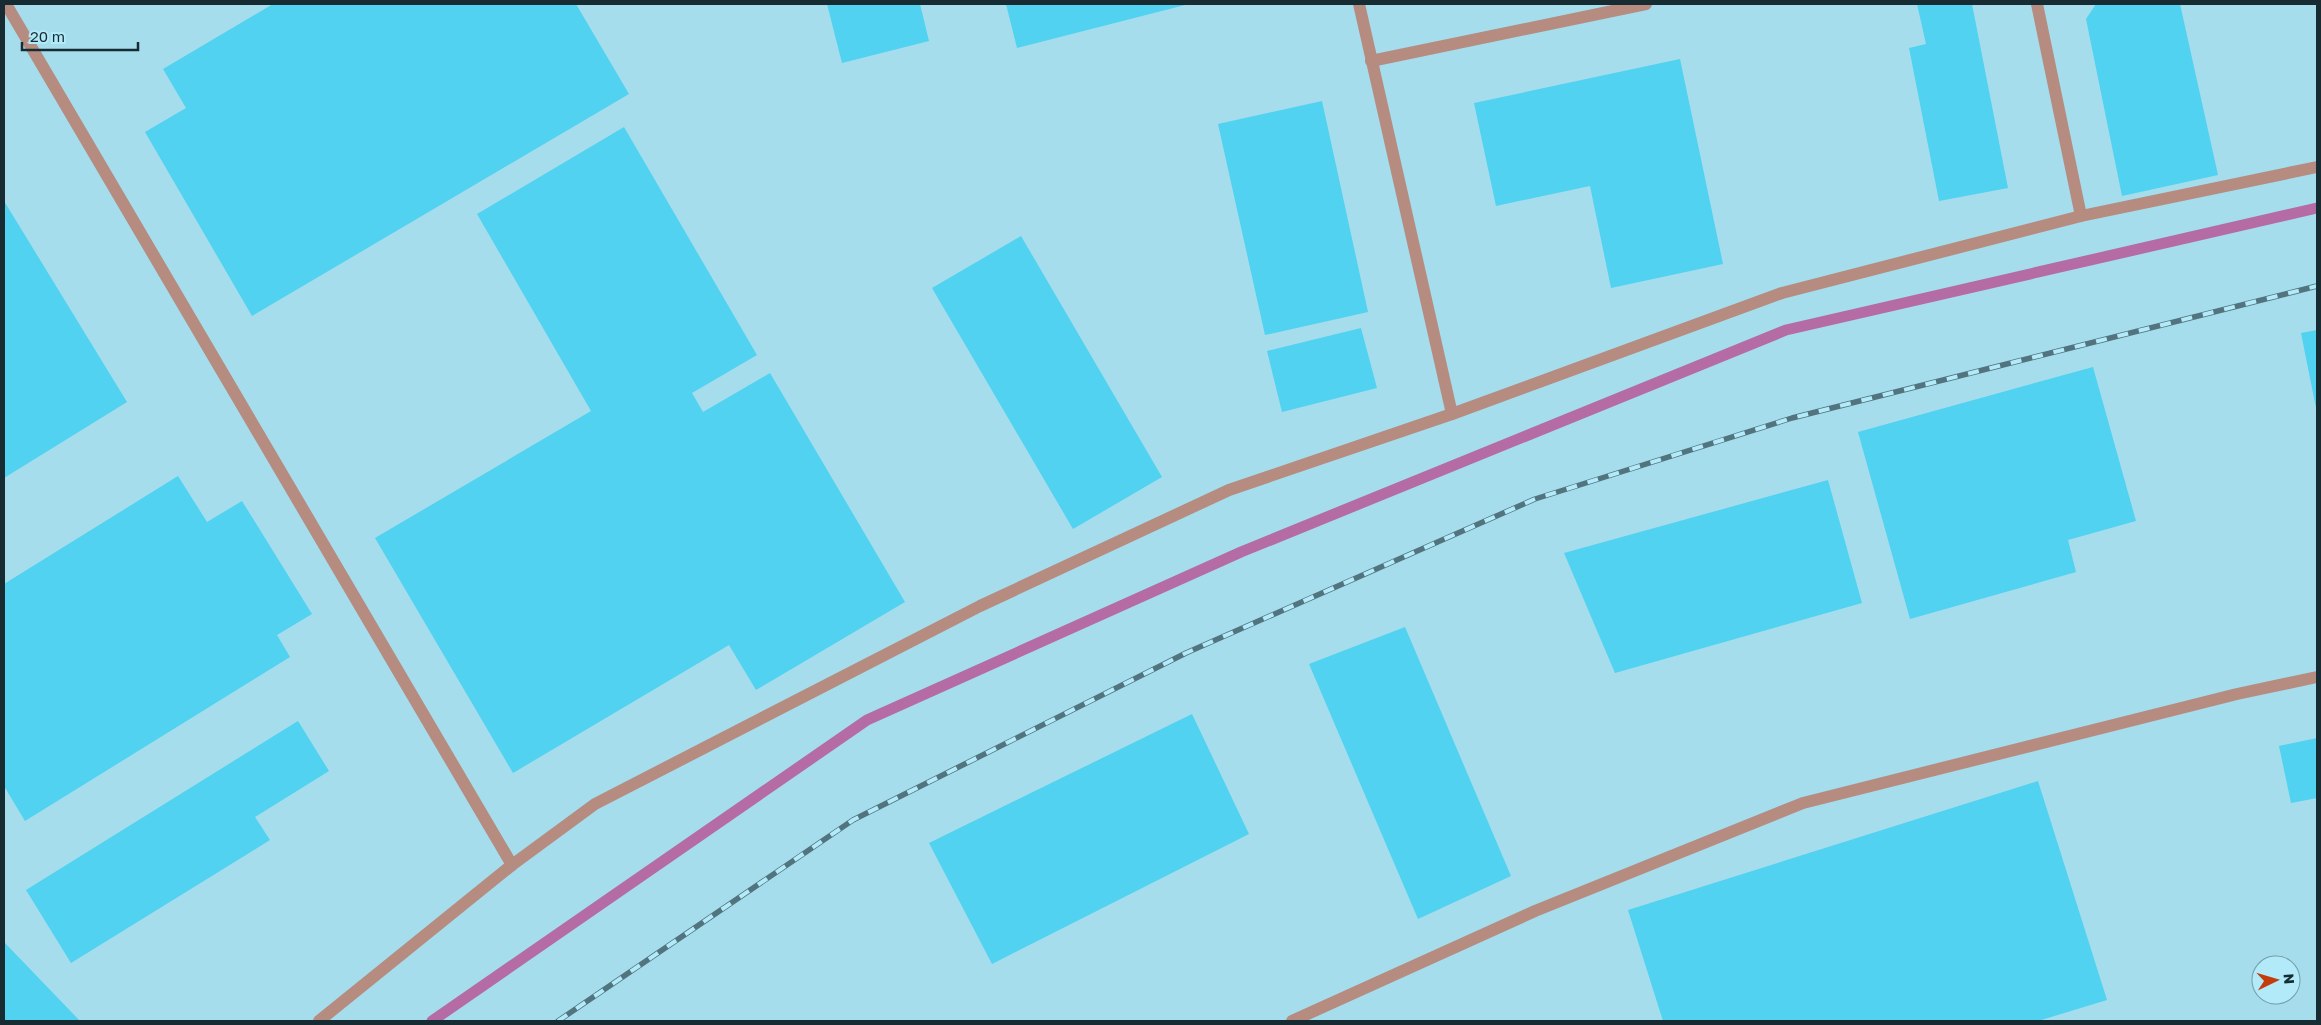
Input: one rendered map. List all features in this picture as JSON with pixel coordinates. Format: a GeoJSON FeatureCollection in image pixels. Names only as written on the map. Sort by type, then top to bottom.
{"type":"FeatureCollection","features":[{"type":"Feature","properties":{"kind":"street"},"geometry":{"type":"LineString","coordinates":[[6,4],[512,865]]}},
{"type":"Feature","properties":{"kind":"street"},"geometry":{"type":"LineString","coordinates":[[1359,4],[1452,414]]}},
{"type":"Feature","properties":{"kind":"street"},"geometry":{"type":"LineString","coordinates":[[1371,61],[1646,4]]}},
{"type":"Feature","properties":{"kind":"street"},"geometry":{"type":"LineString","coordinates":[[2037,4],[2081,216]]}},
{"type":"Feature","properties":{"kind":"street"},"geometry":{"type":"LineString","coordinates":[[319,1021],[512,865],[595,804],[980,606],[1229,490],[1452,414],[1782,293],[2081,216],[2317,167]]}},
{"type":"Feature","properties":{"kind":"street"},"geometry":{"type":"LineString","coordinates":[[1292,1021],[1535,911],[1804,803],[2237,694],[2317,677]]}},
{"type":"Feature","properties":{"kind":"building"},"geometry":{"type":"Polygon","coordinates":[[[273,4],[576,4],[629,94],[252,316],[145,132],[186,108],[163,69],[273,4]]]}},
{"type":"Feature","properties":{"kind":"building"},"geometry":{"type":"Polygon","coordinates":[[[827,4],[920,4],[929,41],[842,63],[827,4]]]}},
{"type":"Feature","properties":{"kind":"building"},"geometry":{"type":"Polygon","coordinates":[[[1006,4],[1189,4],[1017,48],[1006,4]]]}},
{"type":"Feature","properties":{"kind":"building"},"geometry":{"type":"Polygon","coordinates":[[[1917,4],[1972,4],[2008,188],[1939,201],[1909,48],[1926,44],[1917,4]]]}},
{"type":"Feature","properties":{"kind":"building"},"geometry":{"type":"Polygon","coordinates":[[[2096,4],[2180,4],[2218,175],[2122,196],[2086,19],[2096,4]]]}},
{"type":"Feature","properties":{"kind":"building"},"geometry":{"type":"Polygon","coordinates":[[[1680,59],[1723,264],[1611,288],[1590,186],[1496,206],[1474,103],[1680,59]]]}},
{"type":"Feature","properties":{"kind":"building"},"geometry":{"type":"Polygon","coordinates":[[[1322,101],[1368,312],[1265,335],[1218,124],[1322,101]]]}},
{"type":"Feature","properties":{"kind":"building"},"geometry":{"type":"Polygon","coordinates":[[[624,127],[757,355],[692,393],[703,412],[770,373],[905,602],[756,690],[729,645],[513,773],[375,538],[591,411],[477,214],[624,127]]]}},
{"type":"Feature","properties":{"kind":"building"},"geometry":{"type":"Polygon","coordinates":[[[4,201],[127,402],[4,478],[4,201]]]}},
{"type":"Feature","properties":{"kind":"building"},"geometry":{"type":"Polygon","coordinates":[[[1021,236],[1162,477],[1073,529],[932,288],[1021,236]]]}},
{"type":"Feature","properties":{"kind":"building"},"geometry":{"type":"Polygon","coordinates":[[[1361,328],[1377,388],[1282,412],[1267,351],[1361,328]]]}},
{"type":"Feature","properties":{"kind":"building"},"geometry":{"type":"Polygon","coordinates":[[[2317,330],[2317,408],[2316,408],[2301,333],[2317,330]]]}},
{"type":"Feature","properties":{"kind":"building"},"geometry":{"type":"Polygon","coordinates":[[[2093,367],[2136,521],[2068,540],[2076,572],[1910,619],[1858,432],[2093,367]]]}},
{"type":"Feature","properties":{"kind":"building"},"geometry":{"type":"Polygon","coordinates":[[[178,476],[207,522],[242,501],[312,614],[277,635],[290,657],[25,821],[4,786],[4,584],[178,476]]]}},
{"type":"Feature","properties":{"kind":"building"},"geometry":{"type":"Polygon","coordinates":[[[1828,480],[1862,603],[1615,673],[1564,553],[1828,480]]]}},
{"type":"Feature","properties":{"kind":"building"},"geometry":{"type":"Polygon","coordinates":[[[1405,627],[1511,876],[1418,919],[1309,664],[1405,627]]]}},
{"type":"Feature","properties":{"kind":"building"},"geometry":{"type":"Polygon","coordinates":[[[1192,714],[1249,834],[992,964],[929,843],[1192,714]]]}},
{"type":"Feature","properties":{"kind":"building"},"geometry":{"type":"Polygon","coordinates":[[[298,721],[329,771],[255,817],[270,840],[71,963],[26,890],[298,721]]]}},
{"type":"Feature","properties":{"kind":"building"},"geometry":{"type":"Polygon","coordinates":[[[2317,738],[2317,798],[2291,803],[2279,746],[2317,738]]]}},
{"type":"Feature","properties":{"kind":"building"},"geometry":{"type":"Polygon","coordinates":[[[2038,781],[2107,1000],[2038,1021],[1663,1021],[1628,910],[2038,781]]]}},
{"type":"Feature","properties":{"kind":"building"},"geometry":{"type":"Polygon","coordinates":[[[4,942],[80,1021],[4,1021],[4,942]]]}},
{"type":"Feature","properties":{"kind":"waterway"},"geometry":{"type":"LineString","coordinates":[[432,1021],[867,720],[1241,552],[1786,330],[2317,208]]}},
{"type":"Feature","properties":{"kind":"railway"},"geometry":{"type":"LineString","coordinates":[[558,1021],[853,820],[1186,653],[1535,499],[1792,418],[2317,286]]}}]}
